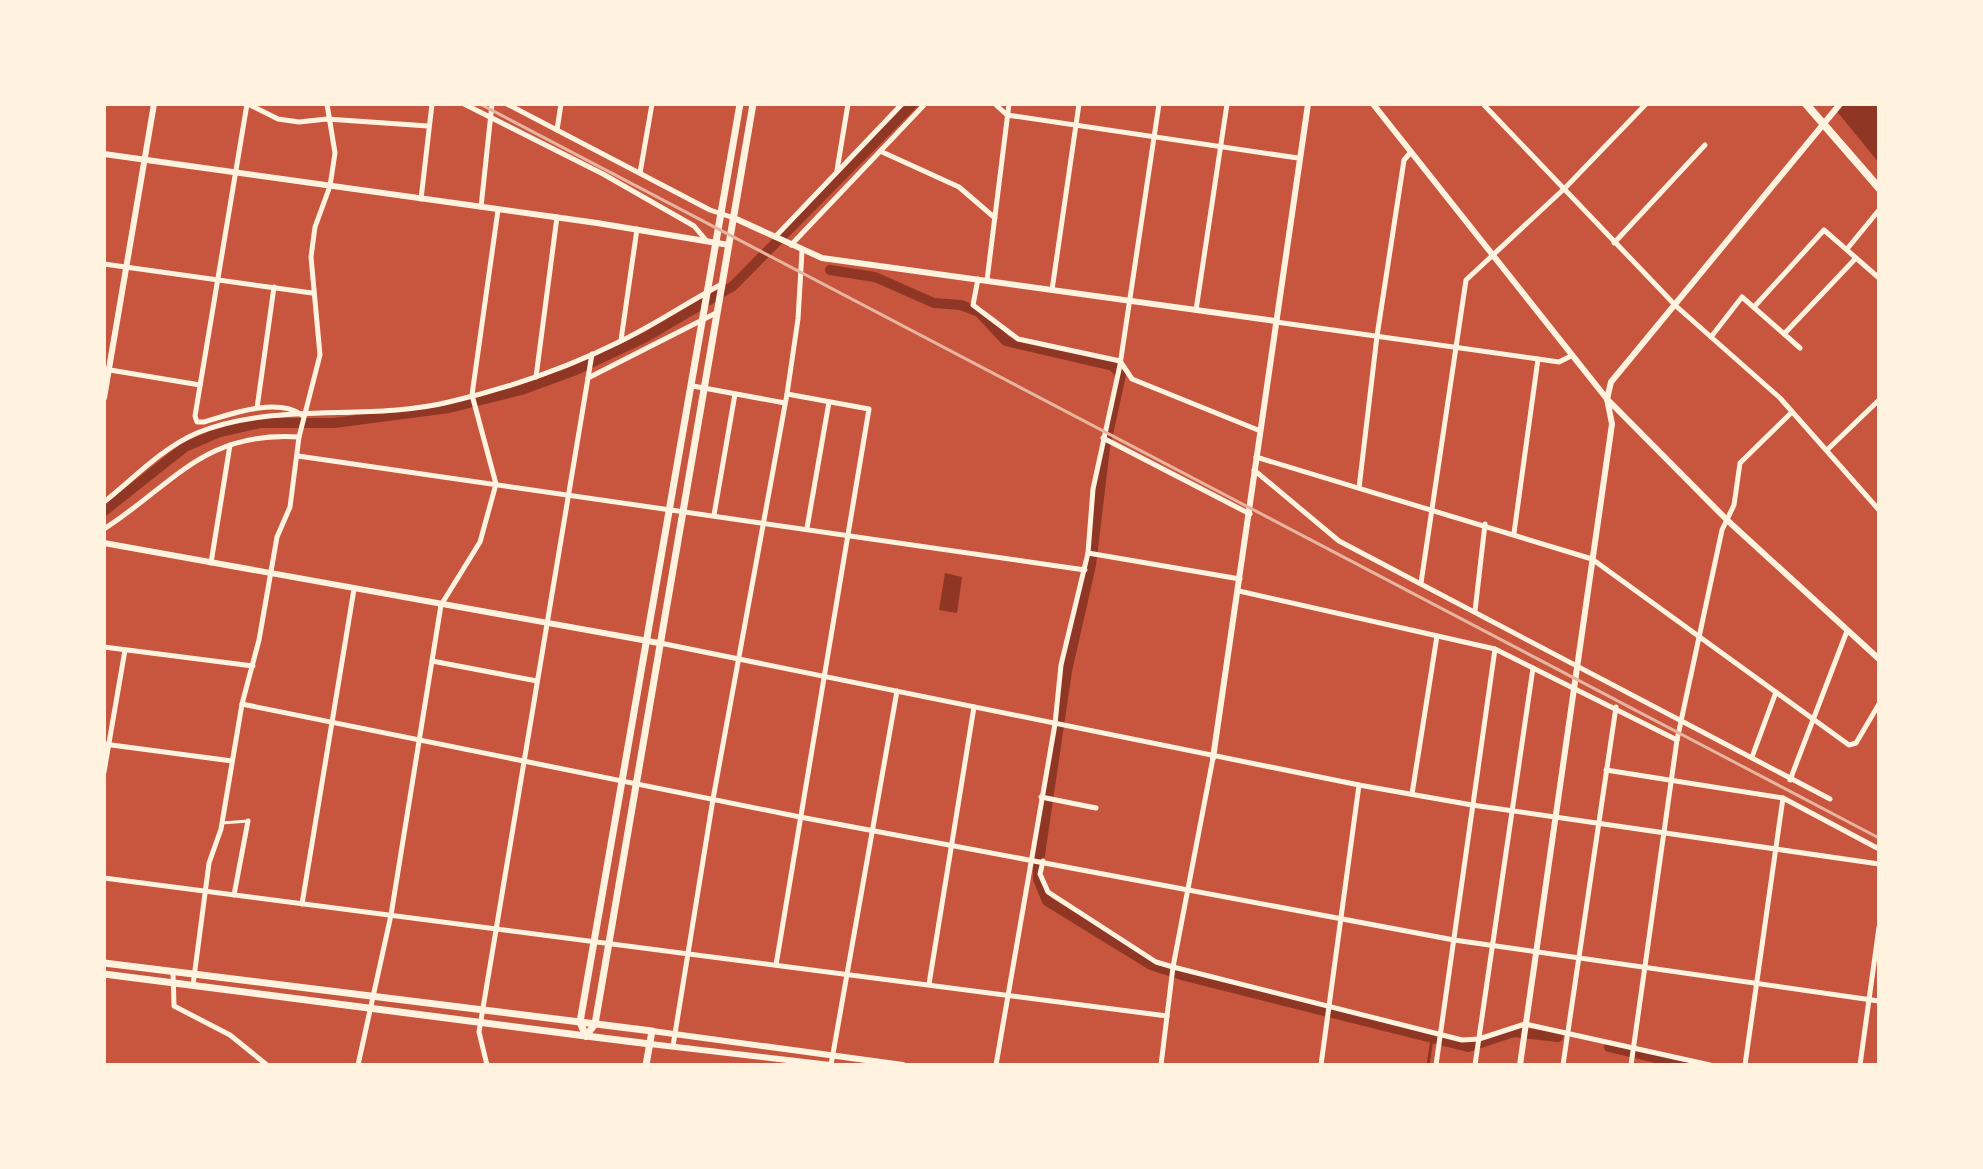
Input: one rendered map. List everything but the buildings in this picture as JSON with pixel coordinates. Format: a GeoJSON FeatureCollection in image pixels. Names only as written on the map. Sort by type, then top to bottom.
{"type":"FeatureCollection","features":[{"type":"Feature","properties":{"kind":"highway"},"geometry":{"type":"LineString","coordinates":[[1806,104],[1879,188]]}},
{"type":"Feature","properties":{"kind":"main road"},"geometry":{"type":"LineString","coordinates":[[586,1036],[580,1022],[673,509],[740,104]]}},
{"type":"Feature","properties":{"kind":"main road"},"geometry":{"type":"LineString","coordinates":[[586,1036],[595,1024],[753,104]]}},
{"type":"Feature","properties":{"kind":"main road"},"geometry":{"type":"LineString","coordinates":[[104,963],[652,1031],[646,1065]]}},
{"type":"Feature","properties":{"kind":"main road"},"geometry":{"type":"LineString","coordinates":[[104,974],[650,1044]]}},
{"type":"Feature","properties":{"kind":"street"},"geometry":{"type":"LineString","coordinates":[[104,398],[106,369],[154,104]]}},
{"type":"Feature","properties":{"kind":"street"},"geometry":{"type":"LineString","coordinates":[[304,417],[294,410],[257,408],[197,422],[200,385],[247,104],[278,119],[428,126]]}},
{"type":"Feature","properties":{"kind":"street"},"geometry":{"type":"LineString","coordinates":[[193,985],[209,863],[222,823],[242,704],[253,666],[277,537],[290,507],[299,437],[320,355],[312,293],[315,227],[330,186],[335,153],[327,119],[327,104]]}},
{"type":"Feature","properties":{"kind":"street"},"geometry":{"type":"LineString","coordinates":[[421,199],[432,104]]}},
{"type":"Feature","properties":{"kind":"street"},"geometry":{"type":"LineString","coordinates":[[464,104],[681,218],[694,226],[705,239]]}},
{"type":"Feature","properties":{"kind":"street"},"geometry":{"type":"LineString","coordinates":[[481,207],[492,104]]}},
{"type":"Feature","properties":{"kind":"street"},"geometry":{"type":"LineString","coordinates":[[507,104],[722,214],[822,258],[1559,362],[1571,356]]}},
{"type":"Feature","properties":{"kind":"street"},"geometry":{"type":"LineString","coordinates":[[557,130],[561,104]]}},
{"type":"Feature","properties":{"kind":"street"},"geometry":{"type":"LineString","coordinates":[[640,173],[652,104]]}},
{"type":"Feature","properties":{"kind":"street"},"geometry":{"type":"LineString","coordinates":[[837,170],[848,104]]}},
{"type":"Feature","properties":{"kind":"street"},"geometry":{"type":"LineString","coordinates":[[776,239],[837,170],[902,104]]}},
{"type":"Feature","properties":{"kind":"street"},"geometry":{"type":"LineString","coordinates":[[789,245],[925,104]]}},
{"type":"Feature","properties":{"kind":"street"},"geometry":{"type":"LineString","coordinates":[[995,104],[1007,115],[1298,158]]}},
{"type":"Feature","properties":{"kind":"street"},"geometry":{"type":"LineString","coordinates":[[987,280],[1009,104]]}},
{"type":"Feature","properties":{"kind":"street"},"geometry":{"type":"LineString","coordinates":[[1052,290],[1079,104]]}},
{"type":"Feature","properties":{"kind":"street"},"geometry":{"type":"LineString","coordinates":[[996,1065],[1038,860],[1059,725],[1061,665],[1091,554],[1093,489],[1107,439],[1159,104]]}},
{"type":"Feature","properties":{"kind":"street"},"geometry":{"type":"LineString","coordinates":[[1196,310],[1227,104]]}},
{"type":"Feature","properties":{"kind":"street"},"geometry":{"type":"LineString","coordinates":[[1161,1065],[1173,971],[1213,758],[1241,579],[1258,430],[1308,104]]}},
{"type":"Feature","properties":{"kind":"street"},"geometry":{"type":"LineString","coordinates":[[1373,104],[1607,399],[1727,520],[1879,659]]}},
{"type":"Feature","properties":{"kind":"street"},"geometry":{"type":"LineString","coordinates":[[1483,104],[1676,306],[1792,412],[1879,510]]}},
{"type":"Feature","properties":{"kind":"street"},"geometry":{"type":"LineString","coordinates":[[1421,583],[1466,280],[1565,188],[1646,104]]}},
{"type":"Feature","properties":{"kind":"street"},"geometry":{"type":"LineString","coordinates":[[1520,1065],[1612,424],[1607,399],[1611,382],[1840,104]]}},
{"type":"Feature","properties":{"kind":"street"},"geometry":{"type":"LineString","coordinates":[[1614,243],[1705,145]]}},
{"type":"Feature","properties":{"kind":"street"},"geometry":{"type":"LineString","coordinates":[[880,151],[959,187],[995,218]]}},
{"type":"Feature","properties":{"kind":"street"},"geometry":{"type":"LineString","coordinates":[[1359,488],[1377,336],[1404,160],[1411,152]]}},
{"type":"Feature","properties":{"kind":"street"},"geometry":{"type":"LineString","coordinates":[[104,154],[557,217],[729,245]]}},
{"type":"Feature","properties":{"kind":"street"},"geometry":{"type":"LineString","coordinates":[[358,1065],[391,915],[441,605],[480,542],[496,484],[473,399],[498,210]]}},
{"type":"Feature","properties":{"kind":"street"},"geometry":{"type":"LineString","coordinates":[[1847,249],[1879,210]]}},
{"type":"Feature","properties":{"kind":"street"},"geometry":{"type":"LineString","coordinates":[[536,377],[557,217]]}},
{"type":"Feature","properties":{"kind":"street"},"geometry":{"type":"LineString","coordinates":[[621,341],[637,229]]}},
{"type":"Feature","properties":{"kind":"street"},"geometry":{"type":"LineString","coordinates":[[1754,307],[1824,230],[1879,278]]}},
{"type":"Feature","properties":{"kind":"street"},"geometry":{"type":"LineString","coordinates":[[673,1046],[713,799],[787,394],[798,319],[802,251]]}},
{"type":"Feature","properties":{"kind":"street"},"geometry":{"type":"LineString","coordinates":[[1784,334],[1856,258]]}},
{"type":"Feature","properties":{"kind":"street"},"geometry":{"type":"LineString","coordinates":[[104,264],[312,293]]}},
{"type":"Feature","properties":{"kind":"street"},"geometry":{"type":"LineString","coordinates":[[978,279],[973,305],[1002,330],[1018,339],[1120,363],[1132,379],[1258,430]]}},
{"type":"Feature","properties":{"kind":"street"},"geometry":{"type":"LineString","coordinates":[[104,502],[164,453],[194,434],[238,420],[365,414],[473,399],[592,357],[722,286]]}},
{"type":"Feature","properties":{"kind":"street"},"geometry":{"type":"LineString","coordinates":[[257,408],[274,287]]}},
{"type":"Feature","properties":{"kind":"street"},"geometry":{"type":"LineString","coordinates":[[1711,337],[1742,297],[1800,348]]}},
{"type":"Feature","properties":{"kind":"street"},"geometry":{"type":"LineString","coordinates":[[588,378],[704,315],[717,312]]}},
{"type":"Feature","properties":{"kind":"street"},"geometry":{"type":"LineString","coordinates":[[487,1065],[479,1032],[480,1023],[592,357]]}},
{"type":"Feature","properties":{"kind":"street"},"geometry":{"type":"LineString","coordinates":[[1514,533],[1538,359]]}},
{"type":"Feature","properties":{"kind":"street"},"geometry":{"type":"LineString","coordinates":[[106,369],[200,385]]}},
{"type":"Feature","properties":{"kind":"street"},"geometry":{"type":"LineString","coordinates":[[693,386],[785,403]]}},
{"type":"Feature","properties":{"kind":"street"},"geometry":{"type":"LineString","coordinates":[[714,515],[735,394]]}},
{"type":"Feature","properties":{"kind":"street"},"geometry":{"type":"LineString","coordinates":[[776,965],[869,409],[787,394]]}},
{"type":"Feature","properties":{"kind":"street"},"geometry":{"type":"LineString","coordinates":[[1827,450],[1879,400]]}},
{"type":"Feature","properties":{"kind":"street"},"geometry":{"type":"LineString","coordinates":[[807,528],[829,402]]}},
{"type":"Feature","properties":{"kind":"street"},"geometry":{"type":"LineString","coordinates":[[1633,1056],[1677,740],[1727,520],[1734,505],[1740,463],[1792,412]]}},
{"type":"Feature","properties":{"kind":"street"},"geometry":{"type":"LineString","coordinates":[[104,529],[196,459],[230,444],[260,438],[299,437]]}},
{"type":"Feature","properties":{"kind":"street"},"geometry":{"type":"LineString","coordinates":[[1107,439],[1250,514]]}},
{"type":"Feature","properties":{"kind":"street"},"geometry":{"type":"LineString","coordinates":[[211,563],[230,444]]}},
{"type":"Feature","properties":{"kind":"street"},"geometry":{"type":"LineString","coordinates":[[298,456],[1085,570]]}},
{"type":"Feature","properties":{"kind":"street"},"geometry":{"type":"LineString","coordinates":[[1256,457],[1485,524],[1592,559],[1849,745],[1856,743],[1879,704]]}},
{"type":"Feature","properties":{"kind":"street"},"geometry":{"type":"LineString","coordinates":[[1254,470],[1323,530],[1830,799]]}},
{"type":"Feature","properties":{"kind":"street"},"geometry":{"type":"LineString","coordinates":[[1475,611],[1485,524]]}},
{"type":"Feature","properties":{"kind":"street"},"geometry":{"type":"LineString","coordinates":[[104,543],[647,639],[1213,758],[1359,785],[1510,811],[1879,864]]}},
{"type":"Feature","properties":{"kind":"street"},"geometry":{"type":"LineString","coordinates":[[1091,554],[1241,579]]}},
{"type":"Feature","properties":{"kind":"street"},"geometry":{"type":"LineString","coordinates":[[302,904],[354,589]]}},
{"type":"Feature","properties":{"kind":"street"},"geometry":{"type":"LineString","coordinates":[[1239,591],[1495,649],[1677,740]]}},
{"type":"Feature","properties":{"kind":"street"},"geometry":{"type":"LineString","coordinates":[[1790,780],[1847,631]]}},
{"type":"Feature","properties":{"kind":"street"},"geometry":{"type":"LineString","coordinates":[[1412,794],[1437,636]]}},
{"type":"Feature","properties":{"kind":"street"},"geometry":{"type":"LineString","coordinates":[[104,647],[253,666]]}},
{"type":"Feature","properties":{"kind":"street"},"geometry":{"type":"LineString","coordinates":[[1436,1065],[1495,649]]}},
{"type":"Feature","properties":{"kind":"street"},"geometry":{"type":"LineString","coordinates":[[104,772],[106,744],[125,650]]}},
{"type":"Feature","properties":{"kind":"street"},"geometry":{"type":"LineString","coordinates":[[432,661],[537,681]]}},
{"type":"Feature","properties":{"kind":"street"},"geometry":{"type":"LineString","coordinates":[[1475,1065],[1533,668]]}},
{"type":"Feature","properties":{"kind":"street"},"geometry":{"type":"LineString","coordinates":[[650,1044],[831,1065],[897,691]]}},
{"type":"Feature","properties":{"kind":"street"},"geometry":{"type":"LineString","coordinates":[[1752,757],[1776,692]]}},
{"type":"Feature","properties":{"kind":"street"},"geometry":{"type":"LineString","coordinates":[[242,704],[800,817],[1454,940],[1879,1001]]}},
{"type":"Feature","properties":{"kind":"street"},"geometry":{"type":"LineString","coordinates":[[929,984],[974,707]]}},
{"type":"Feature","properties":{"kind":"street"},"geometry":{"type":"LineString","coordinates":[[1563,1065],[1616,707]]}},
{"type":"Feature","properties":{"kind":"street"},"geometry":{"type":"LineString","coordinates":[[106,744],[232,761]]}},
{"type":"Feature","properties":{"kind":"street"},"geometry":{"type":"LineString","coordinates":[[1606,770],[1783,798],[1879,849]]}},
{"type":"Feature","properties":{"kind":"street"},"geometry":{"type":"LineString","coordinates":[[1321,1065],[1359,785]]}},
{"type":"Feature","properties":{"kind":"street"},"geometry":{"type":"LineString","coordinates":[[1047,798],[1096,808]]}},
{"type":"Feature","properties":{"kind":"street"},"geometry":{"type":"LineString","coordinates":[[1745,1065],[1783,798]]}},
{"type":"Feature","properties":{"kind":"street"},"geometry":{"type":"LineString","coordinates":[[222,823],[248,821],[234,895]]}},
{"type":"Feature","properties":{"kind":"street"},"geometry":{"type":"LineString","coordinates":[[1038,860],[1048,892],[1173,971],[1439,1039],[1478,1044],[1525,1029],[1567,1034],[1633,1056],[1710,1065]]}},
{"type":"Feature","properties":{"kind":"street"},"geometry":{"type":"LineString","coordinates":[[104,878],[1167,1016]]}},
{"type":"Feature","properties":{"kind":"street"},"geometry":{"type":"LineString","coordinates":[[1860,1065],[1879,927]]}},
{"type":"Feature","properties":{"kind":"street"},"geometry":{"type":"LineString","coordinates":[[173,972],[174,1006],[230,1035],[267,1065]]}},
{"type":"Feature","properties":{"kind":"street"},"geometry":{"type":"LineString","coordinates":[[652,1031],[903,1065]]}},
{"type":"Feature","properties":{"kind":"shaded area"},"geometry":{"type":"Polygon","coordinates":[[[1831,104],[1879,104],[1879,163],[1831,104]]]}},
{"type":"Feature","properties":{"kind":"shaded area"},"geometry":{"type":"Polygon","coordinates":[[[945,573],[962,577],[957,613],[939,610],[945,573]]]}},
{"type":"Feature","properties":{"kind":"waterway"},"geometry":{"type":"LineString","coordinates":[[104,511],[185,447],[220,432],[260,423],[334,423],[449,408],[521,390],[576,370],[646,337],[733,286],[913,104]]}},
{"type":"Feature","properties":{"kind":"waterway"},"geometry":{"type":"LineString","coordinates":[[830,270],[875,277],[934,303],[961,305],[979,312],[1006,341],[1113,366],[1121,375],[1105,448],[1091,565],[1067,671],[1038,868],[1038,879],[1047,901],[1151,965],[1185,976],[1468,1047],[1514,1032],[1558,1037]]}},
{"type":"Feature","properties":{"kind":"waterway"},"geometry":{"type":"LineString","coordinates":[[1428,1065],[1432,1039]]}},
{"type":"Feature","properties":{"kind":"waterway"},"geometry":{"type":"LineString","coordinates":[[1609,1047],[1685,1065]]}},
{"type":"Feature","properties":{"kind":"railway"},"geometry":{"type":"LineString","coordinates":[[480,104],[1879,838]]}}]}
